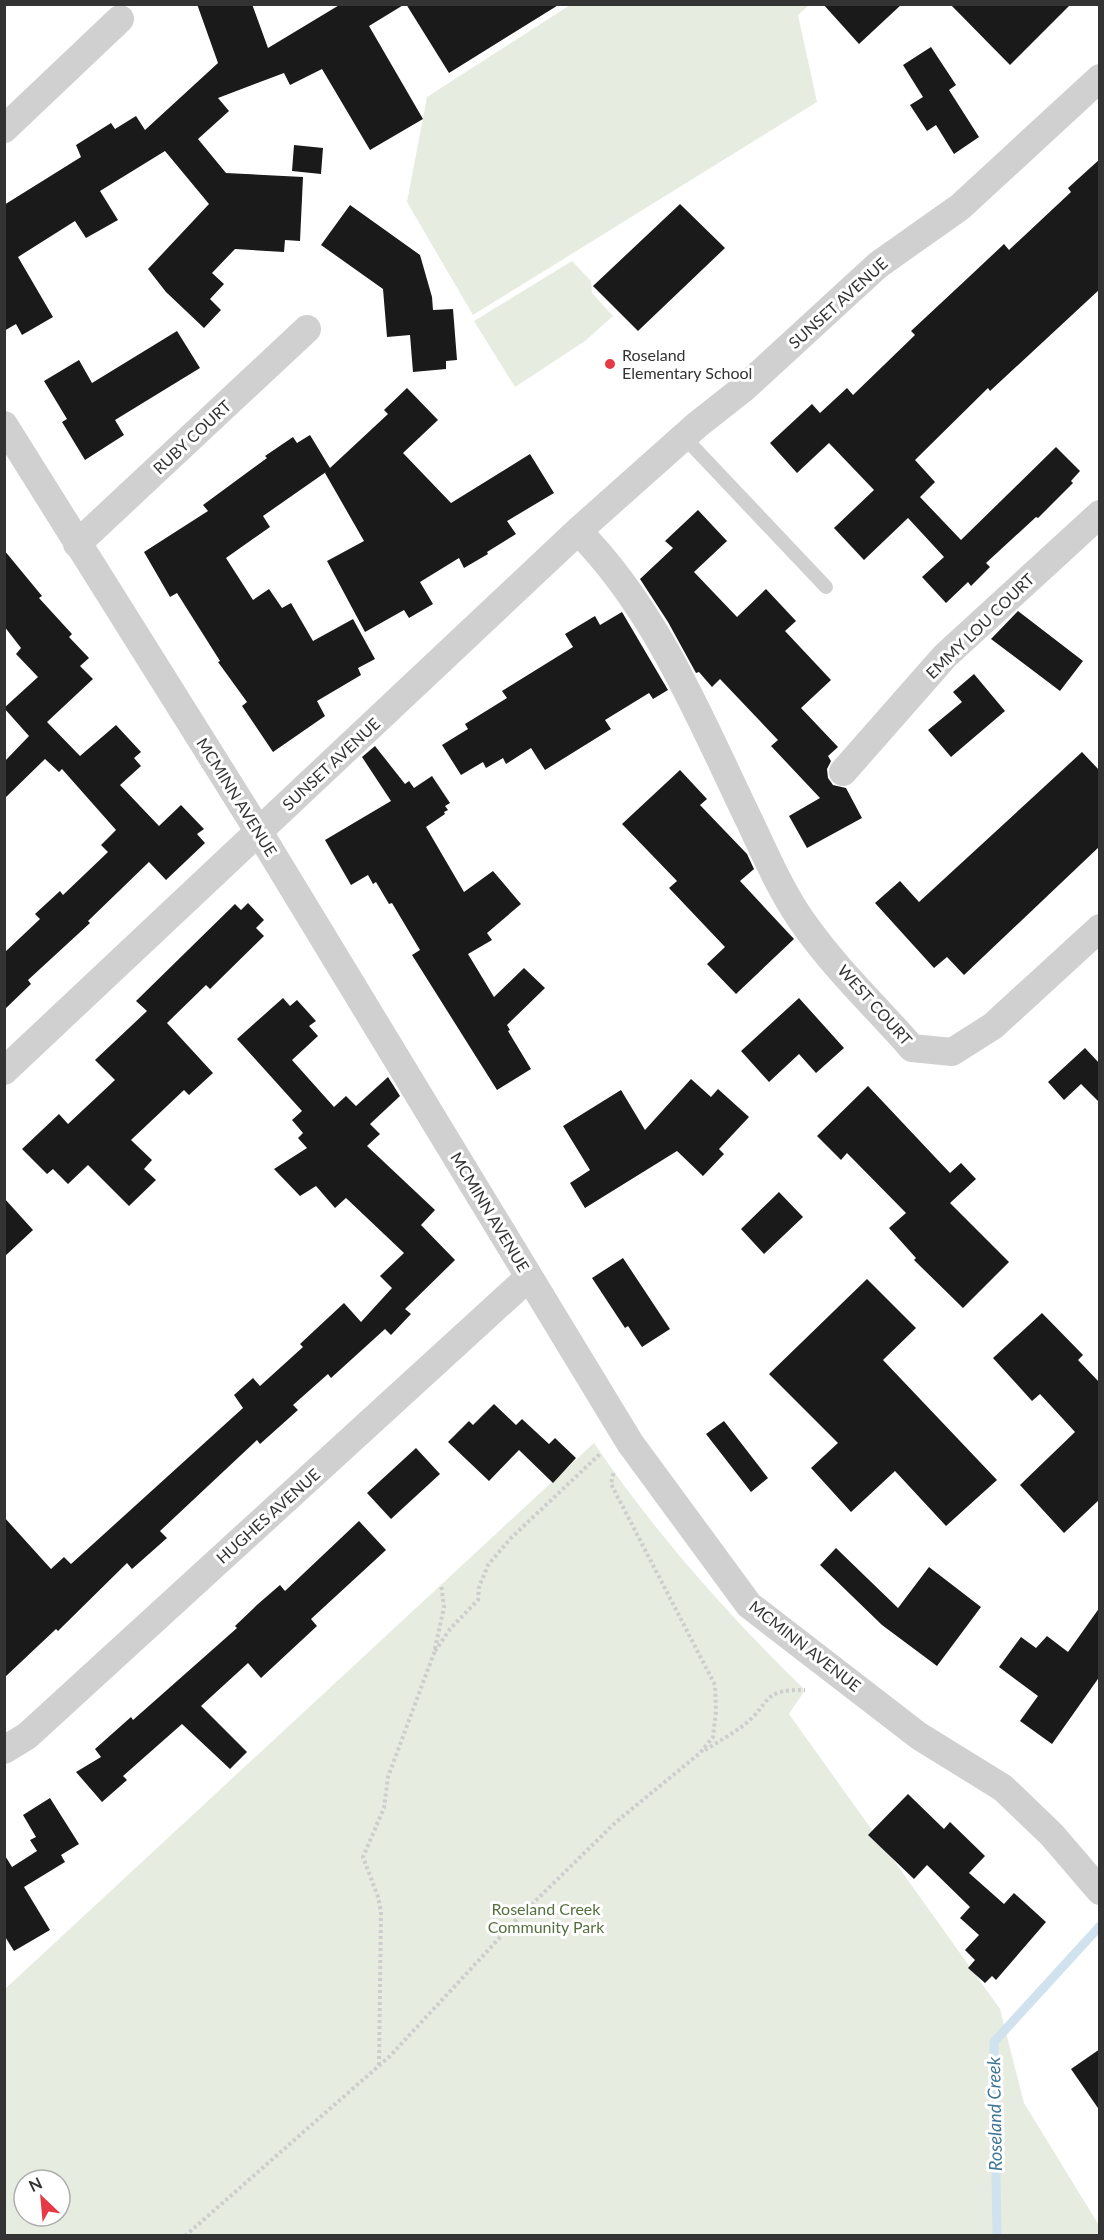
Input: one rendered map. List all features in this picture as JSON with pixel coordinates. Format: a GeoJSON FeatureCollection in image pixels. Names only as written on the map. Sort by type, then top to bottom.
{"type":"FeatureCollection","features":[{"type":"Feature","properties":{"kind":"street"},"geometry":{"type":"LineString","coordinates":[[4,129],[120,20]]}},
{"type":"Feature","properties":{"kind":"street","name":"SUNSET AVENUE"},"geometry":{"type":"LineString","coordinates":[[4,1071],[578,531],[684,437],[744,388],[878,265],[960,207],[1100,78]]}},
{"type":"Feature","properties":{"kind":"street","name":"RUBY COURT"},"geometry":{"type":"LineString","coordinates":[[77,544],[307,329]]}},
{"type":"Feature","properties":{"kind":"street","name":"MCMINN AVENUE"},"geometry":{"type":"LineString","coordinates":[[4,425],[259,832],[630,1443],[749,1605],[920,1736],[1003,1788],[1052,1835],[1100,1891]]}},
{"type":"Feature","properties":{"kind":"street","name":"EMMY LOU COURT"},"geometry":{"type":"LineString","coordinates":[[843,772],[945,656],[1100,514]]}},
{"type":"Feature","properties":{"kind":"street","name":"WEST COURT"},"geometry":{"type":"LineString","coordinates":[[578,531],[604,558],[628,589],[665,646],[768,859],[806,928],[912,1048],[952,1052],[993,1026],[1100,928]]}},
{"type":"Feature","properties":{"kind":"street","name":"HUGHES AVENUE"},"geometry":{"type":"LineString","coordinates":[[4,1750],[27,1736],[529,1277]]}},
{"type":"Feature","properties":{"kind":"lane"},"geometry":{"type":"LineString","coordinates":[[684,437],[826,587]]}},
{"type":"Feature","properties":{"kind":"path"},"geometry":{"type":"LineString","coordinates":[[630,1443],[614,1472],[611,1484],[715,1684],[716,1711],[713,1737],[700,1753]]}},
{"type":"Feature","properties":{"kind":"path"},"geometry":{"type":"LineString","coordinates":[[434,1653],[450,1629],[478,1600],[479,1587],[488,1565],[511,1538],[601,1453]]}},
{"type":"Feature","properties":{"kind":"path"},"geometry":{"type":"LineString","coordinates":[[379,2066],[381,1912],[363,1857],[384,1808],[388,1777],[434,1653],[444,1607],[441,1584]]}},
{"type":"Feature","properties":{"kind":"path"},"geometry":{"type":"LineString","coordinates":[[185,2235],[379,2066],[526,1910],[616,1822],[700,1753],[746,1724],[770,1695],[785,1690],[805,1690]]}},
{"type":"Feature","properties":{"kind":"green space"},"geometry":{"type":"Polygon","coordinates":[[[570,5],[809,5],[798,15],[817,102],[473,315],[407,202],[427,97],[570,5]]]}},
{"type":"Feature","properties":{"kind":"green space"},"geometry":{"type":"Polygon","coordinates":[[[572,261],[591,281],[592,293],[613,316],[585,341],[515,387],[474,321],[572,261]]]}},
{"type":"Feature","properties":{"kind":"green space","name":"Roseland Creek Community Park"},"geometry":{"type":"Polygon","coordinates":[[[594,1443],[642,1509],[693,1572],[805,1690],[789,1714],[1000,2009],[1024,2103],[1100,2227],[1099,2236],[5,2236],[5,1989],[594,1443]]]}},
{"type":"Feature","properties":{"kind":"building"},"geometry":{"type":"Polygon","coordinates":[[[197,4],[252,4],[268,48],[341,4],[405,4],[369,26],[423,119],[370,150],[322,69],[290,85],[284,73],[218,98],[229,111],[198,139],[226,173],[303,177],[300,241],[285,240],[284,252],[235,249],[212,273],[224,284],[210,299],[221,310],[204,328],[166,292],[148,269],[209,204],[165,151],[100,191],[118,220],[86,238],[75,221],[18,257],[53,317],[22,335],[16,324],[4,331],[4,205],[81,157],[76,145],[111,123],[115,129],[136,116],[145,130],[218,63],[197,4]]]}},
{"type":"Feature","properties":{"kind":"building"},"geometry":{"type":"Polygon","coordinates":[[[406,4],[560,4],[449,73],[406,4]]]}},
{"type":"Feature","properties":{"kind":"building"},"geometry":{"type":"Polygon","coordinates":[[[823,4],[902,4],[859,44],[823,4]]]}},
{"type":"Feature","properties":{"kind":"building"},"geometry":{"type":"Polygon","coordinates":[[[950,4],[1071,4],[1010,65],[950,4]]]}},
{"type":"Feature","properties":{"kind":"building"},"geometry":{"type":"Polygon","coordinates":[[[931,47],[956,85],[949,90],[979,137],[954,154],[936,125],[927,131],[910,105],[923,97],[903,65],[931,47]]]}},
{"type":"Feature","properties":{"kind":"building"},"geometry":{"type":"Polygon","coordinates":[[[294,145],[323,148],[321,174],[292,171],[294,145]]]}},
{"type":"Feature","properties":{"kind":"building"},"geometry":{"type":"Polygon","coordinates":[[[1100,159],[1100,289],[990,391],[988,388],[915,460],[935,482],[920,497],[961,540],[1056,447],[1080,471],[1071,481],[1073,483],[1038,518],[1036,517],[986,563],[990,567],[971,586],[968,582],[946,603],[922,577],[944,557],[908,518],[864,560],[834,528],[874,490],[829,443],[797,473],[770,443],[812,404],[820,413],[847,388],[853,395],[915,335],[911,331],[1004,244],[1009,250],[1071,192],[1068,188],[1100,159]]]}},
{"type":"Feature","properties":{"kind":"building"},"geometry":{"type":"Polygon","coordinates":[[[680,204],[725,248],[638,331],[593,286],[680,204]]]}},
{"type":"Feature","properties":{"kind":"building"},"geometry":{"type":"Polygon","coordinates":[[[350,205],[420,255],[432,297],[433,310],[453,309],[457,360],[446,361],[446,369],[413,372],[410,335],[387,337],[383,289],[321,245],[350,205]]]}},
{"type":"Feature","properties":{"kind":"building"},"geometry":{"type":"Polygon","coordinates":[[[177,331],[200,368],[115,420],[124,435],[85,460],[62,422],[67,419],[44,381],[79,360],[92,383],[177,331]]]}},
{"type":"Feature","properties":{"kind":"building"},"geometry":{"type":"Polygon","coordinates":[[[407,388],[438,420],[403,453],[451,503],[530,454],[554,493],[507,521],[516,534],[487,552],[488,554],[464,568],[459,558],[420,582],[433,604],[409,618],[404,610],[365,632],[327,561],[364,541],[326,472],[263,516],[270,527],[226,558],[253,600],[269,589],[282,608],[291,603],[313,641],[353,619],[375,659],[358,668],[361,675],[317,701],[325,716],[273,752],[242,706],[247,702],[218,662],[220,661],[177,593],[170,597],[144,552],[208,511],[203,505],[293,437],[297,443],[310,435],[330,468],[388,414],[384,410],[407,388]]]}},
{"type":"Feature","properties":{"kind":"building"},"geometry":{"type":"Polygon","coordinates":[[[698,510],[727,541],[694,572],[737,617],[766,589],[796,621],[785,631],[831,680],[801,708],[838,747],[828,756],[831,761],[827,769],[828,778],[833,785],[846,788],[862,818],[807,848],[789,816],[820,798],[771,746],[778,740],[720,679],[712,687],[699,672],[696,673],[668,622],[640,579],[673,548],[665,541],[698,510]]]}},
{"type":"Feature","properties":{"kind":"building"},"geometry":{"type":"Polygon","coordinates":[[[4,550],[42,596],[39,598],[72,634],[69,637],[89,658],[80,666],[93,679],[47,722],[80,756],[116,725],[141,752],[134,758],[141,766],[120,785],[159,826],[181,805],[204,829],[197,834],[205,843],[166,880],[149,862],[88,921],[90,923],[28,980],[31,984],[4,1010],[4,953],[40,919],[35,914],[60,891],[63,895],[108,852],[101,845],[116,830],[62,769],[59,772],[45,759],[4,799],[4,762],[29,736],[4,708],[38,677],[16,654],[21,648],[4,626],[4,550]]]}},
{"type":"Feature","properties":{"kind":"building"},"geometry":{"type":"Polygon","coordinates":[[[1018,611],[1083,661],[1060,691],[991,639],[1018,611]]]}},
{"type":"Feature","properties":{"kind":"building"},"geometry":{"type":"Polygon","coordinates":[[[622,612],[668,690],[653,699],[649,693],[605,720],[611,729],[545,770],[531,748],[506,764],[503,758],[486,768],[483,762],[461,775],[442,745],[468,729],[465,724],[507,698],[502,691],[573,647],[565,634],[595,616],[600,625],[622,612]]]}},
{"type":"Feature","properties":{"kind":"building"},"geometry":{"type":"Polygon","coordinates":[[[974,674],[1005,711],[951,757],[928,730],[962,702],[953,692],[974,674]]]}},
{"type":"Feature","properties":{"kind":"building"},"geometry":{"type":"Polygon","coordinates":[[[375,746],[405,784],[409,781],[414,788],[432,776],[450,803],[445,806],[448,810],[444,812],[445,814],[426,827],[464,892],[493,871],[521,904],[487,933],[492,940],[468,954],[494,997],[524,968],[545,988],[507,1025],[510,1030],[508,1031],[531,1069],[497,1090],[412,955],[420,950],[392,903],[389,904],[376,882],[373,884],[368,875],[351,885],[325,840],[391,801],[362,757],[375,746]]]}},
{"type":"Feature","properties":{"kind":"building"},"geometry":{"type":"Polygon","coordinates":[[[1082,752],[1100,771],[1100,846],[964,975],[947,957],[934,968],[875,903],[900,881],[919,902],[1082,752]]]}},
{"type":"Feature","properties":{"kind":"building"},"geometry":{"type":"Polygon","coordinates":[[[680,770],[707,799],[700,805],[747,854],[754,869],[740,881],[794,939],[736,994],[707,964],[725,947],[669,888],[677,881],[622,824],[680,770]]]}},
{"type":"Feature","properties":{"kind":"building"},"geometry":{"type":"Polygon","coordinates":[[[248,903],[264,920],[256,928],[264,936],[210,989],[206,985],[167,1023],[213,1073],[189,1095],[184,1090],[131,1140],[152,1160],[144,1169],[156,1180],[129,1206],[88,1165],[68,1184],[53,1169],[47,1174],[22,1149],[59,1114],[68,1124],[115,1080],[95,1060],[147,1011],[136,1001],[235,904],[241,910],[248,903]]]}},
{"type":"Feature","properties":{"kind":"building"},"geometry":{"type":"Polygon","coordinates":[[[283,998],[290,1006],[297,1000],[316,1021],[309,1026],[318,1036],[292,1060],[334,1107],[346,1096],[356,1106],[388,1077],[400,1096],[370,1124],[380,1134],[367,1146],[435,1210],[421,1225],[455,1260],[405,1309],[411,1314],[391,1335],[385,1329],[331,1378],[328,1374],[293,1405],[298,1410],[260,1444],[257,1440],[160,1531],[167,1538],[132,1569],[127,1563],[58,1631],[56,1629],[4,1678],[4,1517],[51,1569],[64,1557],[71,1564],[243,1408],[234,1395],[253,1378],[260,1386],[303,1347],[300,1344],[344,1303],[361,1322],[392,1288],[380,1276],[404,1253],[346,1198],[335,1208],[316,1186],[300,1196],[274,1169],[307,1148],[298,1138],[303,1133],[292,1120],[302,1111],[237,1039],[283,998]]]}},
{"type":"Feature","properties":{"kind":"building"},"geometry":{"type":"Polygon","coordinates":[[[799,998],[844,1048],[816,1073],[799,1054],[769,1082],[741,1051],[799,998]]]}},
{"type":"Feature","properties":{"kind":"building"},"geometry":{"type":"Polygon","coordinates":[[[1085,1048],[1100,1064],[1100,1103],[1081,1084],[1064,1100],[1048,1082],[1085,1048]]]}},
{"type":"Feature","properties":{"kind":"building"},"geometry":{"type":"Polygon","coordinates":[[[691,1079],[711,1097],[718,1089],[749,1117],[719,1149],[724,1154],[703,1176],[677,1151],[585,1208],[570,1183],[590,1170],[563,1126],[621,1090],[645,1130],[691,1079]]]}},
{"type":"Feature","properties":{"kind":"building"},"geometry":{"type":"Polygon","coordinates":[[[868,1086],[950,1173],[961,1163],[976,1179],[950,1203],[1009,1262],[963,1308],[914,1260],[916,1258],[889,1228],[906,1213],[847,1153],[841,1160],[817,1136],[868,1086]]]}},
{"type":"Feature","properties":{"kind":"building"},"geometry":{"type":"Polygon","coordinates":[[[779,1192],[803,1217],[764,1254],[741,1229],[779,1192]]]}},
{"type":"Feature","properties":{"kind":"building"},"geometry":{"type":"Polygon","coordinates":[[[4,1198],[33,1230],[4,1257],[4,1198]]]}},
{"type":"Feature","properties":{"kind":"building"},"geometry":{"type":"Polygon","coordinates":[[[623,1258],[670,1329],[642,1347],[628,1326],[625,1328],[592,1278],[623,1258]]]}},
{"type":"Feature","properties":{"kind":"building"},"geometry":{"type":"Polygon","coordinates":[[[867,1279],[916,1328],[883,1360],[997,1480],[946,1526],[895,1471],[851,1512],[811,1468],[838,1443],[769,1374],[867,1279]]]}},
{"type":"Feature","properties":{"kind":"building"},"geometry":{"type":"Polygon","coordinates":[[[1042,1313],[1083,1355],[1078,1360],[1100,1383],[1100,1499],[1064,1533],[1020,1485],[1075,1432],[1040,1394],[1032,1401],[993,1358],[1042,1313]]]}},
{"type":"Feature","properties":{"kind":"building"},"geometry":{"type":"Polygon","coordinates":[[[494,1404],[516,1425],[522,1419],[549,1444],[555,1438],[576,1458],[553,1483],[519,1450],[489,1481],[448,1442],[469,1421],[473,1425],[494,1404]]]}},
{"type":"Feature","properties":{"kind":"building"},"geometry":{"type":"Polygon","coordinates":[[[724,1421],[768,1478],[751,1492],[706,1434],[724,1421]]]}},
{"type":"Feature","properties":{"kind":"building"},"geometry":{"type":"Polygon","coordinates":[[[416,1448],[440,1474],[391,1519],[367,1493],[416,1448]]]}},
{"type":"Feature","properties":{"kind":"building"},"geometry":{"type":"Polygon","coordinates":[[[359,1521],[386,1550],[311,1619],[317,1626],[261,1678],[248,1663],[201,1706],[247,1752],[230,1769],[182,1724],[123,1776],[127,1780],[102,1802],[76,1772],[101,1757],[95,1749],[131,1717],[133,1720],[237,1628],[235,1626],[280,1585],[285,1591],[359,1521]]]}},
{"type":"Feature","properties":{"kind":"building"},"geometry":{"type":"Polygon","coordinates":[[[836,1548],[898,1608],[929,1567],[981,1607],[937,1666],[882,1625],[820,1565],[836,1548]]]}},
{"type":"Feature","properties":{"kind":"building"},"geometry":{"type":"Polygon","coordinates":[[[1100,1607],[1100,1676],[1052,1744],[1020,1721],[1038,1696],[999,1667],[1021,1637],[1036,1648],[1047,1636],[1068,1652],[1100,1607]]]}},
{"type":"Feature","properties":{"kind":"building"},"geometry":{"type":"Polygon","coordinates":[[[908,1794],[944,1829],[950,1822],[985,1856],[969,1873],[1004,1904],[1014,1893],[1046,1922],[996,1980],[992,1976],[985,1983],[968,1968],[975,1960],[965,1950],[979,1935],[960,1918],[970,1907],[927,1865],[914,1879],[868,1835],[908,1794]]]}},
{"type":"Feature","properties":{"kind":"building"},"geometry":{"type":"Polygon","coordinates":[[[50,1798],[79,1844],[61,1855],[65,1862],[24,1887],[50,1930],[14,1951],[4,1935],[4,1854],[12,1867],[37,1851],[30,1840],[36,1837],[23,1815],[50,1798]]]}},
{"type":"Feature","properties":{"kind":"building"},"geometry":{"type":"Polygon","coordinates":[[[1100,2049],[1100,2111],[1071,2069],[1100,2049]]]}},
{"type":"Feature","properties":{"kind":"waterway","name":"Roseland Creek"},"geometry":{"type":"LineString","coordinates":[[997,2236],[994,2042],[1100,1926]]}},
{"type":"Feature","properties":{"kind":"place","name":"Roseland Elementary School"},"geometry":{"type":"Point","coordinates":[610,364]}}]}
